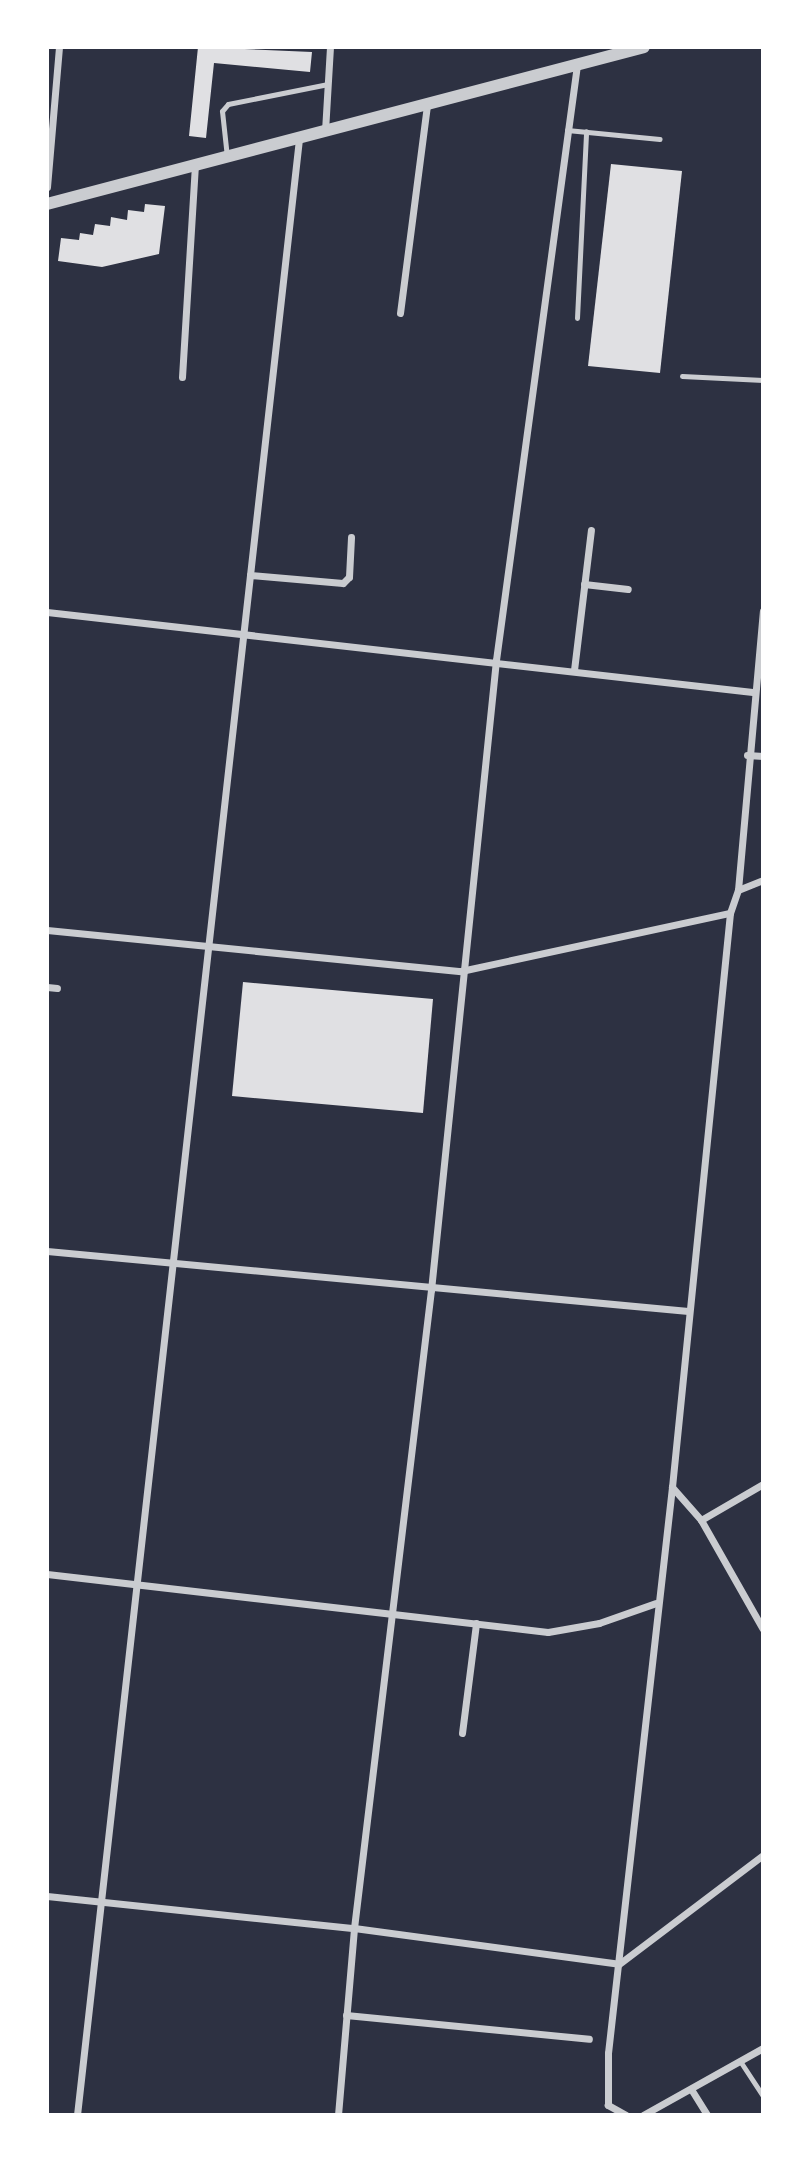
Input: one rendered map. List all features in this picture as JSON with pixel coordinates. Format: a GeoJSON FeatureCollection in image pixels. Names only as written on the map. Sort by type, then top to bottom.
{"type":"FeatureCollection","features":[{"type":"Feature","properties":{"kind":"street"},"geometry":{"type":"LineString","coordinates":[[47,187],[59,47]]}},
{"type":"Feature","properties":{"kind":"street"},"geometry":{"type":"LineString","coordinates":[[325,131],[330,47]]}},
{"type":"Feature","properties":{"kind":"street"},"geometry":{"type":"LineString","coordinates":[[47,204],[644,47]]}},
{"type":"Feature","properties":{"kind":"street"},"geometry":{"type":"LineString","coordinates":[[338,2115],[354,1928],[431,1290],[461,971],[496,660],[577,65]]}},
{"type":"Feature","properties":{"kind":"street"},"geometry":{"type":"LineString","coordinates":[[400,313],[427,104]]}},
{"type":"Feature","properties":{"kind":"street"},"geometry":{"type":"LineString","coordinates":[[77,2115],[211,946],[299,138]]}},
{"type":"Feature","properties":{"kind":"street"},"geometry":{"type":"LineString","coordinates":[[182,377],[195,165]]}},
{"type":"Feature","properties":{"kind":"street"},"geometry":{"type":"LineString","coordinates":[[573,670],[591,530]]}},
{"type":"Feature","properties":{"kind":"street"},"geometry":{"type":"LineString","coordinates":[[250,575],[343,583],[349,577],[351,537]]}},
{"type":"Feature","properties":{"kind":"street"},"geometry":{"type":"LineString","coordinates":[[584,584],[628,589]]}},
{"type":"Feature","properties":{"kind":"street"},"geometry":{"type":"LineString","coordinates":[[626,2115],[614,2111],[606,2094],[656,1603],[672,1486],[730,913],[738,890],[752,692],[763,611]]}},
{"type":"Feature","properties":{"kind":"street"},"geometry":{"type":"LineString","coordinates":[[47,612],[496,660],[752,692]]}},
{"type":"Feature","properties":{"kind":"street"},"geometry":{"type":"LineString","coordinates":[[747,755],[763,756]]}},
{"type":"Feature","properties":{"kind":"street"},"geometry":{"type":"LineString","coordinates":[[738,890],[763,880]]}},
{"type":"Feature","properties":{"kind":"street"},"geometry":{"type":"LineString","coordinates":[[47,930],[461,971],[730,913]]}},
{"type":"Feature","properties":{"kind":"street"},"geometry":{"type":"LineString","coordinates":[[47,987],[57,988]]}},
{"type":"Feature","properties":{"kind":"street"},"geometry":{"type":"LineString","coordinates":[[47,1251],[431,1290],[688,1311]]}},
{"type":"Feature","properties":{"kind":"street"},"geometry":{"type":"LineString","coordinates":[[701,1520],[763,1484]]}},
{"type":"Feature","properties":{"kind":"street"},"geometry":{"type":"LineString","coordinates":[[672,1486],[701,1520],[763,1629]]}},
{"type":"Feature","properties":{"kind":"street"},"geometry":{"type":"LineString","coordinates":[[47,1574],[139,1582],[548,1632],[572,1630],[656,1603]]}},
{"type":"Feature","properties":{"kind":"street"},"geometry":{"type":"LineString","coordinates":[[462,1733],[476,1623]]}},
{"type":"Feature","properties":{"kind":"street"},"geometry":{"type":"LineString","coordinates":[[47,1896],[354,1928],[619,1964],[763,1855]]}},
{"type":"Feature","properties":{"kind":"street"},"geometry":{"type":"LineString","coordinates":[[346,2015],[589,2039]]}},
{"type":"Feature","properties":{"kind":"street"},"geometry":{"type":"LineString","coordinates":[[643,2115],[763,2048]]}},
{"type":"Feature","properties":{"kind":"street"},"geometry":{"type":"LineString","coordinates":[[691,2089],[707,2115]]}},
{"type":"Feature","properties":{"kind":"lane"},"geometry":{"type":"LineString","coordinates":[[226,157],[222,111],[228,104],[328,83]]}},
{"type":"Feature","properties":{"kind":"lane"},"geometry":{"type":"LineString","coordinates":[[567,130],[660,139]]}},
{"type":"Feature","properties":{"kind":"lane"},"geometry":{"type":"LineString","coordinates":[[577,318],[586,131]]}},
{"type":"Feature","properties":{"kind":"lane"},"geometry":{"type":"LineString","coordinates":[[682,376],[763,380]]}},
{"type":"Feature","properties":{"kind":"lane"},"geometry":{"type":"LineString","coordinates":[[740,2061],[763,2096]]}},
{"type":"Feature","properties":{"kind":"building"},"geometry":{"type":"Polygon","coordinates":[[[198,47],[312,52],[310,72],[214,63],[206,138],[189,136],[198,47]]]}},
{"type":"Feature","properties":{"kind":"building"},"geometry":{"type":"Polygon","coordinates":[[[611,164],[682,171],[660,373],[588,366],[611,164]]]}},
{"type":"Feature","properties":{"kind":"building"},"geometry":{"type":"Polygon","coordinates":[[[145,204],[165,206],[159,254],[102,267],[58,261],[61,238],[79,240],[80,233],[93,235],[95,224],[110,226],[111,217],[127,220],[128,210],[144,212],[145,204]]]}},
{"type":"Feature","properties":{"kind":"building"},"geometry":{"type":"Polygon","coordinates":[[[243,982],[433,999],[423,1113],[232,1096],[243,982]]]}}]}
